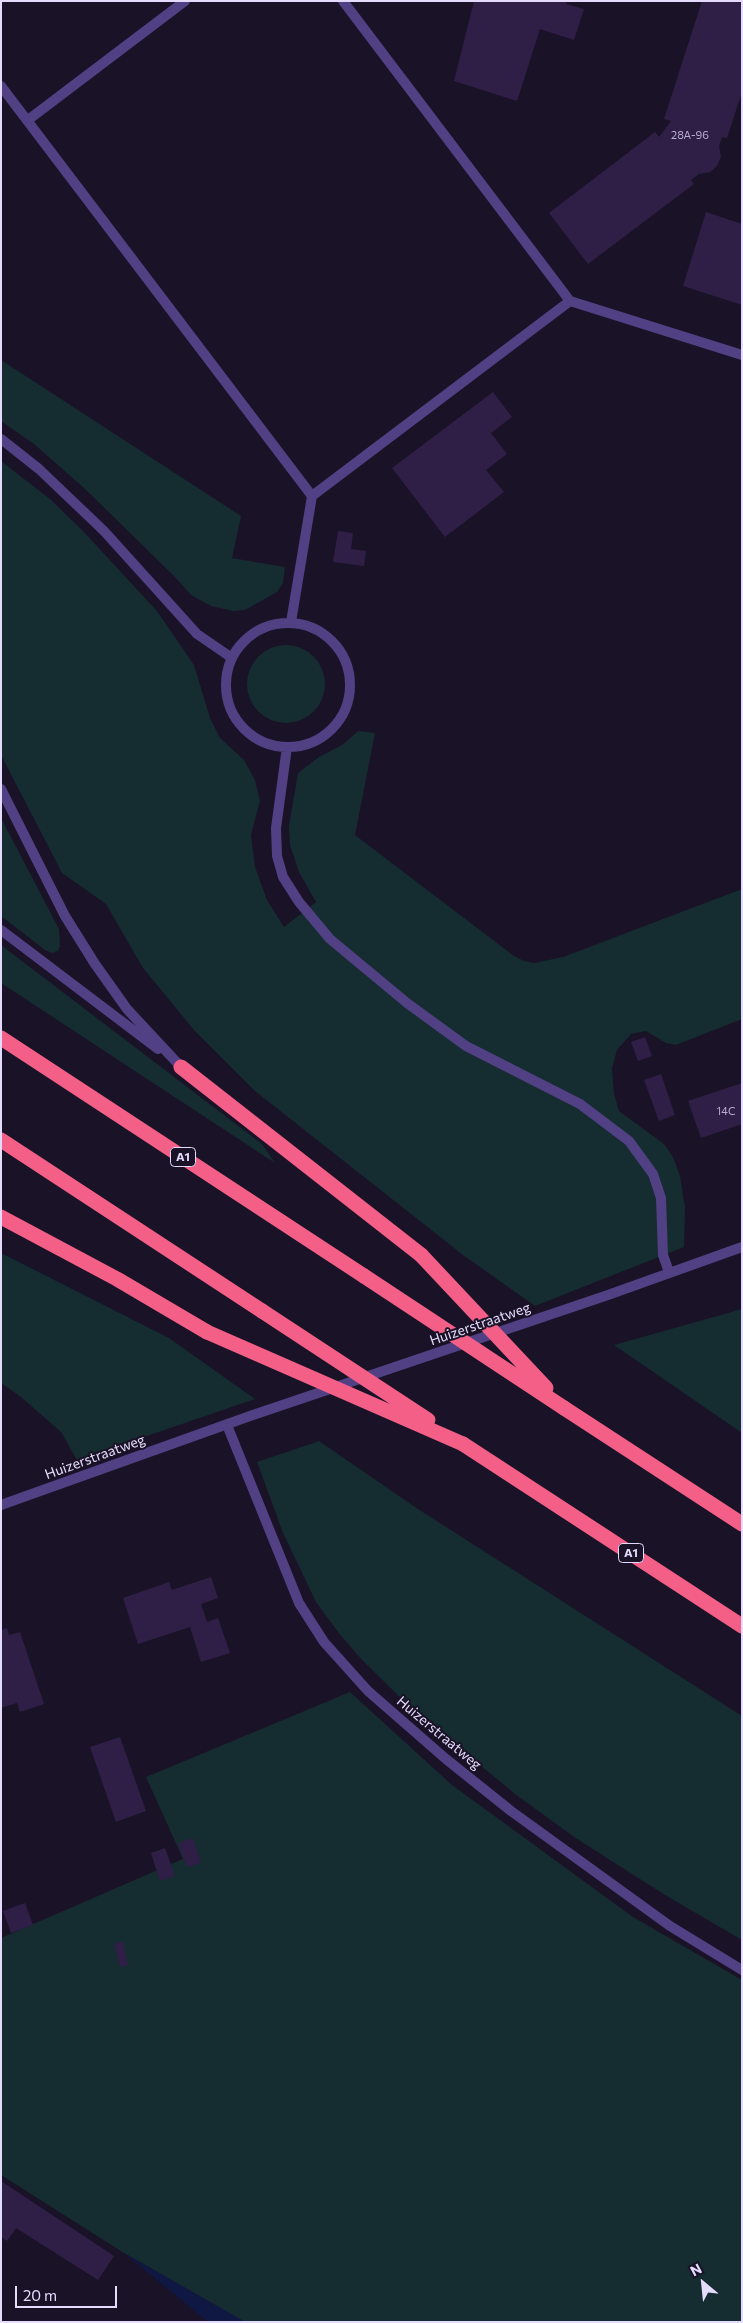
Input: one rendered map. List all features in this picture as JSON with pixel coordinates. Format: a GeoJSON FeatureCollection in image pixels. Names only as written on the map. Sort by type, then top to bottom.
{"type":"FeatureCollection","features":[{"type":"Feature","properties":{"kind":"highway","name":"A1"},"geometry":{"type":"LineString","coordinates":[[1,1038],[742,1524]]}},
{"type":"Feature","properties":{"kind":"highway","name":"A1"},"geometry":{"type":"LineString","coordinates":[[181,1067],[421,1255],[564,1408]]}},
{"type":"Feature","properties":{"kind":"highway","name":"A1"},"geometry":{"type":"LineString","coordinates":[[1,1140],[742,1626]]}},
{"type":"Feature","properties":{"kind":"highway","name":"A1"},"geometry":{"type":"LineString","coordinates":[[1,1217],[117,1279],[207,1332],[463,1444]]}},
{"type":"Feature","properties":{"kind":"street"},"geometry":{"type":"LineString","coordinates":[[28,120],[185,1]]}},
{"type":"Feature","properties":{"kind":"street"},"geometry":{"type":"LineString","coordinates":[[343,1],[570,301],[742,355]]}},
{"type":"Feature","properties":{"kind":"street"},"geometry":{"type":"LineString","coordinates":[[1,86],[312,496]]}},
{"type":"Feature","properties":{"kind":"street"},"geometry":{"type":"LineString","coordinates":[[291,622],[312,496],[570,301]]}},
{"type":"Feature","properties":{"kind":"street"},"geometry":{"type":"LineString","coordinates":[[1,439],[39,469],[92,518],[197,634],[232,658]]}},
{"type":"Feature","properties":{"kind":"street"},"geometry":{"type":"LineString","coordinates":[[291,622],[311,627],[328,637],[342,652],[349,671],[350,692],[345,711],[334,728],[318,740],[298,747],[278,748],[258,741],[241,728],[229,710],[225,689],[227,669],[236,649],[251,634],[270,625],[291,622]]}},
{"type":"Feature","properties":{"kind":"street"},"geometry":{"type":"LineString","coordinates":[[287,747],[276,828],[276,856],[283,877],[299,902],[330,939],[407,1003],[466,1046],[580,1104],[629,1141],[653,1174],[661,1198],[663,1255],[669,1272]]}},
{"type":"Feature","properties":{"kind":"street","name":"A1"},"geometry":{"type":"LineString","coordinates":[[1,789],[65,916],[95,964],[127,1009],[181,1067]]}},
{"type":"Feature","properties":{"kind":"street","name":"A1"},"geometry":{"type":"LineString","coordinates":[[1,930],[181,1067]]}},
{"type":"Feature","properties":{"kind":"street","name":"Huizerstraatweg"},"geometry":{"type":"LineString","coordinates":[[1,1505],[742,1247]]}},
{"type":"Feature","properties":{"kind":"street","name":"Huizerstraatweg"},"geometry":{"type":"LineString","coordinates":[[227,1425],[299,1603],[324,1642],[368,1691],[446,1759],[511,1811],[670,1926],[742,1970]]}},
{"type":"Feature","properties":{"kind":"green space"},"geometry":{"type":"Polygon","coordinates":[[[1,360],[241,516],[232,558],[285,567],[283,583],[277,592],[245,610],[233,611],[211,606],[191,595],[84,488],[34,444],[1,421],[1,360]]]}},
{"type":"Feature","properties":{"kind":"green space"},"geometry":{"type":"Polygon","coordinates":[[[1,461],[50,499],[82,530],[157,611],[194,665],[210,718],[220,738],[244,760],[255,780],[260,801],[251,835],[255,867],[267,900],[284,927],[316,902],[299,872],[290,845],[289,826],[298,773],[319,757],[342,745],[358,731],[375,733],[355,835],[514,956],[524,961],[534,963],[563,957],[742,889],[742,1019],[676,1045],[666,1043],[646,1031],[631,1034],[617,1050],[612,1069],[614,1094],[619,1111],[664,1144],[673,1157],[680,1176],[685,1208],[684,1247],[535,1306],[463,1255],[255,1091],[194,1030],[143,968],[106,904],[62,873],[1,755],[1,461]]]}},
{"type":"Feature","properties":{"kind":"green space"},"geometry":{"type":"Polygon","coordinates":[[[286,645],[301,648],[313,657],[322,669],[325,684],[322,699],[313,711],[301,720],[286,723],[271,720],[259,711],[250,699],[247,684],[250,669],[259,657],[271,648],[286,645]]]}},
{"type":"Feature","properties":{"kind":"green space"},"geometry":{"type":"Polygon","coordinates":[[[1,818],[59,929],[60,946],[58,951],[52,953],[45,950],[1,916],[1,818]]]}},
{"type":"Feature","properties":{"kind":"green space"},"geometry":{"type":"Polygon","coordinates":[[[1,945],[262,1144],[275,1163],[1,983],[1,945]]]}},
{"type":"Feature","properties":{"kind":"green space"},"geometry":{"type":"Polygon","coordinates":[[[1,1253],[169,1338],[255,1399],[77,1460],[61,1432],[21,1397],[1,1383],[1,1253]]]}},
{"type":"Feature","properties":{"kind":"green space"},"geometry":{"type":"Polygon","coordinates":[[[742,1309],[742,1433],[614,1345],[735,1311],[742,1309]]]}},
{"type":"Feature","properties":{"kind":"green space"},"geometry":{"type":"Polygon","coordinates":[[[319,1441],[418,1509],[742,1716],[742,1940],[665,1895],[574,1837],[515,1794],[410,1707],[362,1660],[338,1632],[316,1602],[283,1533],[257,1462],[319,1441]]]}},
{"type":"Feature","properties":{"kind":"green space"},"geometry":{"type":"Polygon","coordinates":[[[350,1692],[452,1785],[633,1917],[742,1980],[742,2322],[245,2322],[124,2253],[1,2175],[1,1938],[183,1859],[146,1777],[350,1692]]]}},
{"type":"Feature","properties":{"kind":"shaded area"},"geometry":{"type":"Polygon","coordinates":[[[124,2253],[245,2322],[208,2322],[124,2253]]]}},
{"type":"Feature","properties":{"kind":"building"},"geometry":{"type":"Polygon","coordinates":[[[474,1],[567,1],[566,4],[584,9],[574,40],[540,29],[517,101],[454,81],[474,1]]]}},
{"type":"Feature","properties":{"kind":"building"},"geometry":{"type":"Polygon","coordinates":[[[702,1],[735,1],[742,3],[742,92],[727,138],[722,137],[719,146],[721,157],[717,166],[710,172],[699,174],[691,180],[694,184],[588,264],[549,213],[655,132],[659,137],[671,121],[664,119],[702,1]]]}},
{"type":"Feature","properties":{"kind":"building"},"geometry":{"type":"Polygon","coordinates":[[[706,212],[742,224],[742,305],[683,286],[706,212]]]}},
{"type":"Feature","properties":{"kind":"building"},"geometry":{"type":"Polygon","coordinates":[[[493,392],[512,417],[491,433],[507,454],[486,470],[504,492],[445,537],[392,468],[493,392]]]}},
{"type":"Feature","properties":{"kind":"building"},"geometry":{"type":"Polygon","coordinates":[[[338,531],[353,533],[351,549],[366,551],[364,566],[333,562],[338,531]]]}},
{"type":"Feature","properties":{"kind":"building"},"geometry":{"type":"Polygon","coordinates":[[[645,1037],[652,1056],[638,1061],[631,1042],[645,1037]]]}},
{"type":"Feature","properties":{"kind":"building"},"geometry":{"type":"Polygon","coordinates":[[[661,1074],[675,1115],[659,1121],[644,1080],[661,1074]]]}},
{"type":"Feature","properties":{"kind":"building"},"geometry":{"type":"Polygon","coordinates":[[[742,1083],[742,1124],[701,1138],[688,1101],[742,1083]]]}},
{"type":"Feature","properties":{"kind":"building"},"geometry":{"type":"Polygon","coordinates":[[[211,1577],[218,1598],[201,1604],[207,1622],[218,1618],[230,1653],[201,1662],[190,1627],[138,1644],[123,1598],[169,1582],[172,1590],[211,1577]]]}},
{"type":"Feature","properties":{"kind":"building"},"geometry":{"type":"Polygon","coordinates":[[[7,1628],[9,1635],[20,1632],[44,1704],[20,1712],[17,1703],[1,1708],[1,1630],[7,1628]]]}},
{"type":"Feature","properties":{"kind":"building"},"geometry":{"type":"Polygon","coordinates":[[[120,1737],[146,1811],[116,1822],[90,1747],[120,1737]]]}},
{"type":"Feature","properties":{"kind":"building"},"geometry":{"type":"Polygon","coordinates":[[[193,1838],[201,1863],[187,1867],[178,1843],[193,1838]]]}},
{"type":"Feature","properties":{"kind":"building"},"geometry":{"type":"Polygon","coordinates":[[[165,1848],[175,1876],[160,1881],[151,1853],[165,1848]]]}},
{"type":"Feature","properties":{"kind":"building"},"geometry":{"type":"Polygon","coordinates":[[[25,1903],[33,1925],[11,1933],[3,1911],[25,1903]]]}},
{"type":"Feature","properties":{"kind":"building"},"geometry":{"type":"Polygon","coordinates":[[[123,1941],[128,1965],[120,1967],[114,1944],[123,1941]]]}},
{"type":"Feature","properties":{"kind":"building"},"geometry":{"type":"Polygon","coordinates":[[[1,2181],[114,2256],[98,2280],[16,2228],[7,2241],[1,2237],[1,2181]]]}}]}
